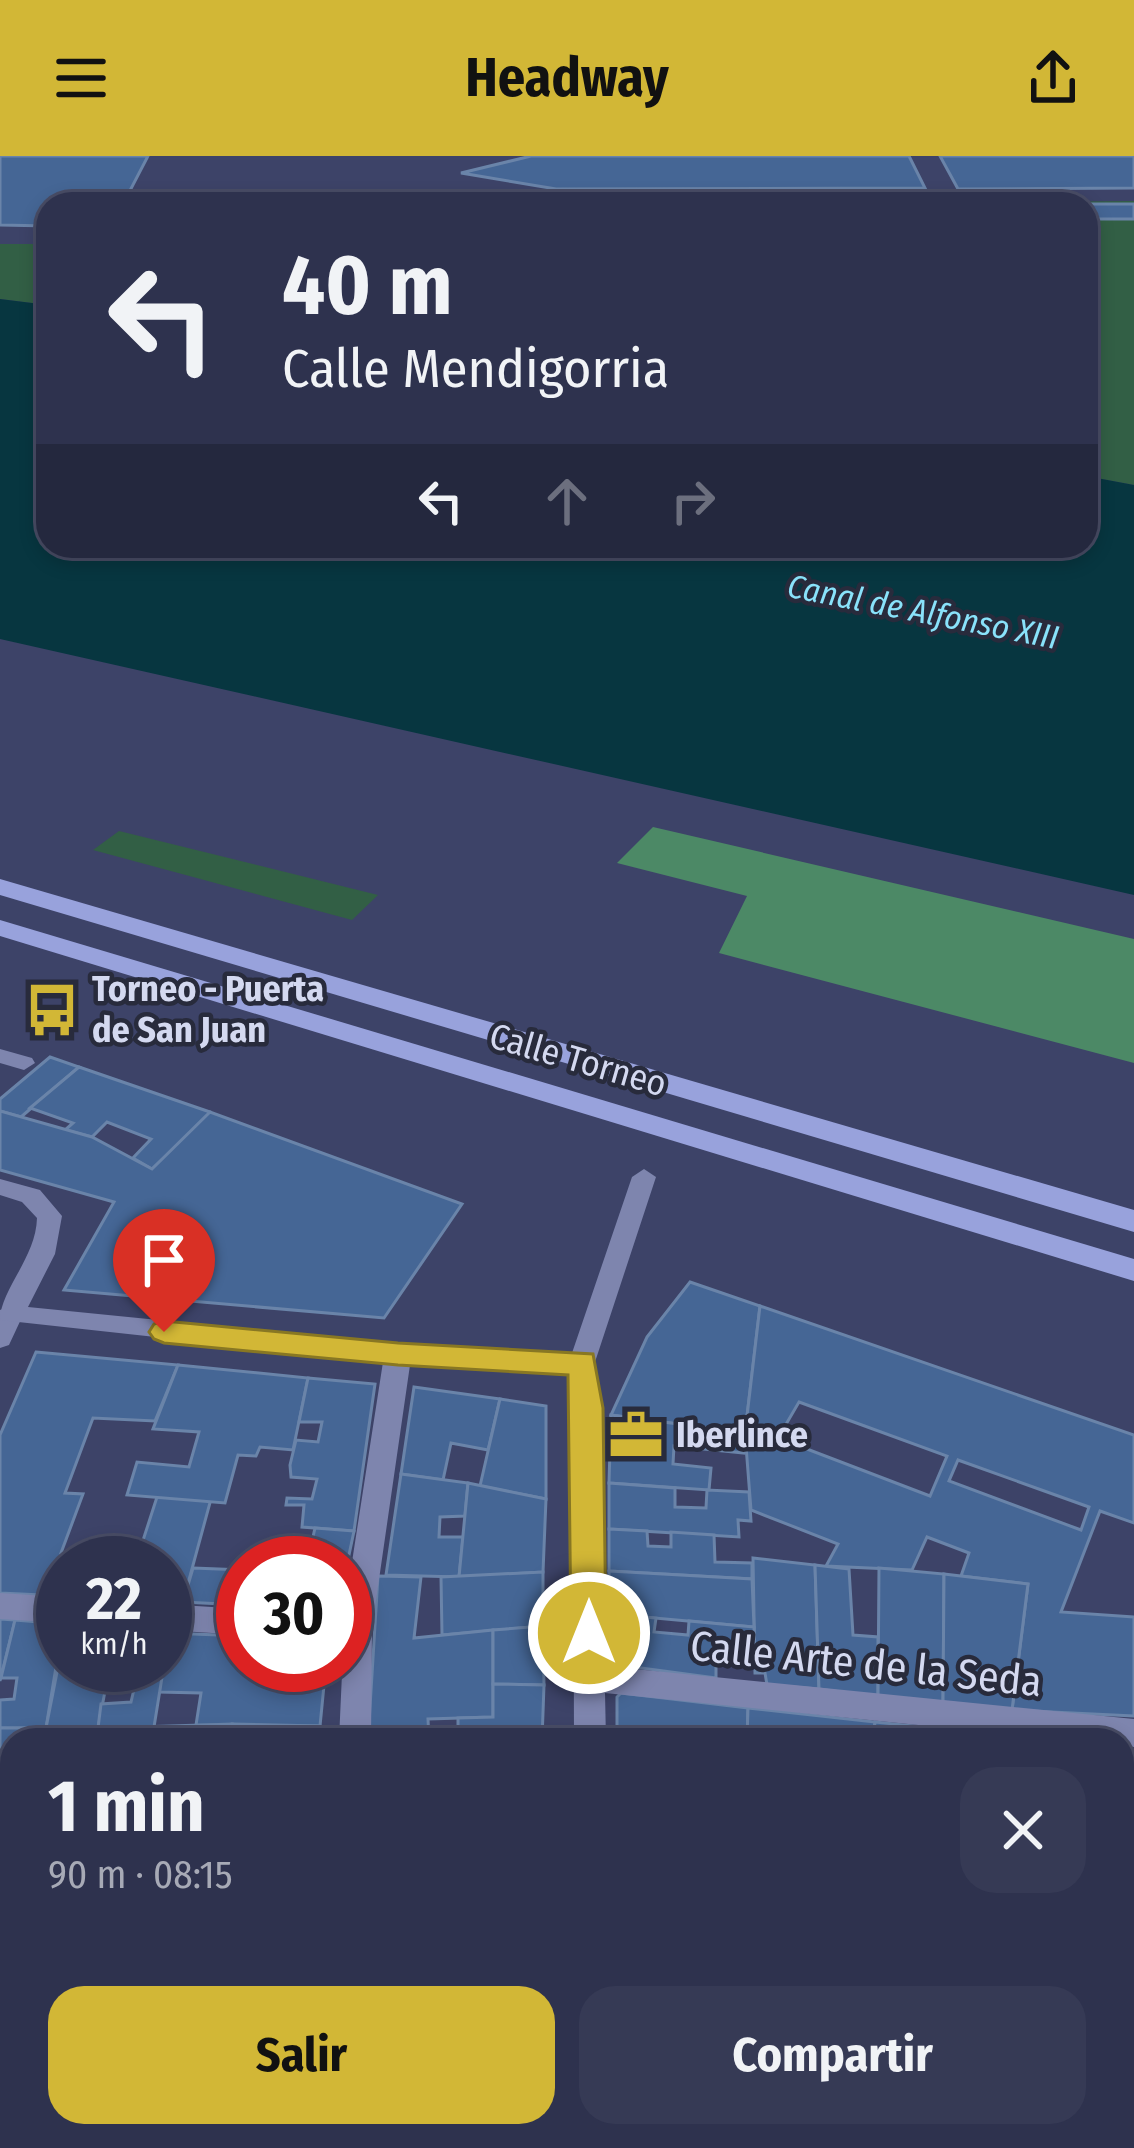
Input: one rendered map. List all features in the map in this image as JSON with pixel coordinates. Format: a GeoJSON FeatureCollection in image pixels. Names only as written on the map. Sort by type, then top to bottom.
{"type":"FeatureCollection","features":[{"type":"Feature","properties":{"kind":"main road","name":"Calle Torneo"},"geometry":{"type":"LineString","coordinates":[[0,887],[1134,1221]]}},
{"type":"Feature","properties":{"kind":"main road","name":"Calle Torneo"},"geometry":{"type":"LineString","coordinates":[[0,928],[1134,1270]]}},
{"type":"Feature","properties":{"kind":"street"},"geometry":{"type":"LineString","coordinates":[[0,1056],[24,1063]]}},
{"type":"Feature","properties":{"kind":"street"},"geometry":{"type":"LineString","coordinates":[[590,1728],[587,1408],[582,1362],[644,1177]]}},
{"type":"Feature","properties":{"kind":"street"},"geometry":{"type":"LineString","coordinates":[[0,1187],[31,1196],[50,1216],[51,1232],[5,1326],[555,1365],[582,1362]]}},
{"type":"Feature","properties":{"kind":"street"},"geometry":{"type":"LineString","coordinates":[[367,1536],[398,1354]]}},
{"type":"Feature","properties":{"kind":"street"},"geometry":{"type":"LineString","coordinates":[[0,1606],[36,1608]]}},
{"type":"Feature","properties":{"kind":"street","name":"Calle Arte de la Seda"},"geometry":{"type":"LineString","coordinates":[[589,1678],[1084,1728]]}},
{"type":"Feature","properties":{"kind":"street"},"geometry":{"type":"LineString","coordinates":[[354,1692],[355,1728]]}},
{"type":"Feature","properties":{"kind":"shaded area"},"geometry":{"type":"Polygon","coordinates":[[[1098,201],[1134,201],[1134,485],[1098,478],[1098,201]]]}},
{"type":"Feature","properties":{"kind":"shaded area"},"geometry":{"type":"Polygon","coordinates":[[[0,244],[36,244],[36,304],[0,299],[0,244]]]}},
{"type":"Feature","properties":{"kind":"shaded area"},"geometry":{"type":"Polygon","coordinates":[[[119,831],[378,895],[352,920],[93,850],[119,831]]]}},
{"type":"Feature","properties":{"kind":"green space"},"geometry":{"type":"Polygon","coordinates":[[[653,827],[1134,939],[1134,1063],[719,953],[747,896],[617,863],[653,827]]]}},
{"type":"Feature","properties":{"kind":"water","name":"Canal de Alfonso XIII"},"geometry":{"type":"Polygon","coordinates":[[[0,299],[36,304],[36,558],[1098,558],[1098,478],[1134,485],[1134,895],[0,639],[0,299]]]}},
{"type":"Feature","properties":{"kind":"building"},"geometry":{"type":"Polygon","coordinates":[[[0,156],[148,156],[129,192],[36,192],[36,226],[0,225],[0,156]]]}},
{"type":"Feature","properties":{"kind":"building"},"geometry":{"type":"Polygon","coordinates":[[[531,156],[909,156],[925,188],[556,189],[461,173],[531,156]]]}},
{"type":"Feature","properties":{"kind":"building"},"geometry":{"type":"Polygon","coordinates":[[[940,156],[1134,156],[1134,188],[958,189],[940,156]]]}},
{"type":"Feature","properties":{"kind":"building"},"geometry":{"type":"Polygon","coordinates":[[[1098,204],[1134,204],[1134,219],[1098,219],[1098,204]]]}},
{"type":"Feature","properties":{"kind":"building"},"geometry":{"type":"Polygon","coordinates":[[[50,1057],[79,1067],[21,1117],[0,1111],[0,1099],[50,1057]]]}},
{"type":"Feature","properties":{"kind":"building"},"geometry":{"type":"Polygon","coordinates":[[[79,1067],[209,1115],[152,1169],[133,1158],[151,1139],[107,1122],[92,1137],[65,1130],[73,1123],[30,1108],[79,1067]]]}},
{"type":"Feature","properties":{"kind":"building"},"geometry":{"type":"Polygon","coordinates":[[[0,1111],[92,1137],[152,1169],[210,1112],[462,1204],[384,1318],[64,1290],[114,1202],[0,1170],[0,1111]]]}},
{"type":"Feature","properties":{"kind":"building"},"geometry":{"type":"Polygon","coordinates":[[[690,1282],[760,1306],[745,1433],[611,1415],[647,1337],[690,1282]]]}},
{"type":"Feature","properties":{"kind":"building"},"geometry":{"type":"Polygon","coordinates":[[[760,1306],[1134,1435],[1134,1523],[1100,1511],[1061,1612],[1134,1617],[1134,1716],[1012,1710],[1028,1584],[961,1576],[969,1553],[927,1537],[912,1570],[826,1566],[838,1544],[751,1510],[745,1433],[760,1306]],[[799,1402],[778,1438],[930,1496],[947,1456],[799,1402]],[[958,1460],[949,1481],[1081,1530],[1089,1507],[958,1460]]]}},
{"type":"Feature","properties":{"kind":"building"},"geometry":{"type":"Polygon","coordinates":[[[36,1352],[178,1365],[155,1421],[93,1418],[65,1493],[83,1494],[67,1536],[36,1536],[36,1595],[0,1593],[0,1435],[36,1352]]]}},
{"type":"Feature","properties":{"kind":"building"},"geometry":{"type":"Polygon","coordinates":[[[178,1365],[308,1378],[293,1450],[260,1447],[256,1456],[238,1455],[225,1503],[127,1495],[137,1462],[189,1467],[199,1432],[153,1429],[178,1365]]]}},
{"type":"Feature","properties":{"kind":"building"},"geometry":{"type":"Polygon","coordinates":[[[308,1378],[375,1384],[354,1531],[302,1527],[304,1505],[286,1505],[287,1498],[312,1499],[317,1479],[291,1477],[296,1440],[318,1442],[322,1422],[299,1422],[308,1378]]]}},
{"type":"Feature","properties":{"kind":"building"},"geometry":{"type":"Polygon","coordinates":[[[414,1387],[500,1399],[488,1450],[451,1443],[443,1480],[401,1474],[414,1387]]]}},
{"type":"Feature","properties":{"kind":"building"},"geometry":{"type":"Polygon","coordinates":[[[500,1399],[546,1406],[546,1499],[480,1486],[500,1399]]]}},
{"type":"Feature","properties":{"kind":"building"},"geometry":{"type":"Polygon","coordinates":[[[611,1415],[745,1433],[744,1453],[674,1446],[673,1464],[711,1468],[709,1490],[609,1483],[611,1415]]]}},
{"type":"Feature","properties":{"kind":"building"},"geometry":{"type":"Polygon","coordinates":[[[401,1474],[468,1483],[465,1516],[440,1517],[439,1537],[463,1537],[459,1577],[386,1575],[401,1474]]]}},
{"type":"Feature","properties":{"kind":"building"},"geometry":{"type":"Polygon","coordinates":[[[468,1483],[546,1499],[543,1572],[459,1577],[468,1483]]]}},
{"type":"Feature","properties":{"kind":"building"},"geometry":{"type":"Polygon","coordinates":[[[609,1483],[675,1488],[675,1507],[706,1508],[707,1490],[749,1492],[751,1521],[738,1520],[739,1537],[609,1529],[609,1483]]]}},
{"type":"Feature","properties":{"kind":"building"},"geometry":{"type":"Polygon","coordinates":[[[157,1497],[211,1499],[192,1569],[192,1536],[144,1536],[157,1497]]]}},
{"type":"Feature","properties":{"kind":"building"},"geometry":{"type":"Polygon","coordinates":[[[315,1528],[354,1531],[353,1536],[313,1536],[315,1528]]]}},
{"type":"Feature","properties":{"kind":"building"},"geometry":{"type":"Polygon","coordinates":[[[609,1529],[647,1531],[648,1546],[671,1547],[671,1532],[714,1535],[715,1562],[752,1563],[752,1579],[609,1571],[609,1529]]]}},
{"type":"Feature","properties":{"kind":"building"},"geometry":{"type":"Polygon","coordinates":[[[753,1558],[815,1565],[819,1689],[767,1685],[765,1673],[755,1673],[753,1558]]]}},
{"type":"Feature","properties":{"kind":"building"},"geometry":{"type":"Polygon","coordinates":[[[815,1565],[849,1569],[853,1635],[878,1637],[878,1697],[819,1689],[815,1565]]]}},
{"type":"Feature","properties":{"kind":"building"},"geometry":{"type":"Polygon","coordinates":[[[879,1568],[944,1574],[943,1702],[878,1697],[879,1568]]]}},
{"type":"Feature","properties":{"kind":"building"},"geometry":{"type":"Polygon","coordinates":[[[216,1569],[216,1604],[192,1602],[192,1571],[216,1569]]]}},
{"type":"Feature","properties":{"kind":"building"},"geometry":{"type":"Polygon","coordinates":[[[609,1571],[752,1579],[754,1627],[610,1614],[609,1571]]]}},
{"type":"Feature","properties":{"kind":"building"},"geometry":{"type":"Polygon","coordinates":[[[543,1572],[543,1626],[442,1635],[441,1577],[543,1572]]]}},
{"type":"Feature","properties":{"kind":"building"},"geometry":{"type":"Polygon","coordinates":[[[944,1574],[1028,1584],[1012,1710],[943,1702],[944,1574]]]}},
{"type":"Feature","properties":{"kind":"building"},"geometry":{"type":"Polygon","coordinates":[[[378,1576],[421,1577],[414,1638],[493,1630],[493,1717],[428,1719],[428,1728],[369,1728],[378,1576]]]}},
{"type":"Feature","properties":{"kind":"building"},"geometry":{"type":"Polygon","coordinates":[[[610,1614],[656,1618],[654,1632],[688,1635],[689,1621],[754,1627],[754,1659],[744,1660],[744,1651],[716,1652],[716,1678],[611,1664],[610,1614]]]}},
{"type":"Feature","properties":{"kind":"building"},"geometry":{"type":"Polygon","coordinates":[[[0,1619],[15,1620],[0,1681],[0,1619]]]}},
{"type":"Feature","properties":{"kind":"building"},"geometry":{"type":"Polygon","coordinates":[[[15,1620],[36,1622],[36,1692],[52,1692],[46,1728],[0,1728],[0,1700],[14,1699],[17,1678],[1,1678],[15,1620]]]}},
{"type":"Feature","properties":{"kind":"building"},"geometry":{"type":"Polygon","coordinates":[[[543,1626],[544,1685],[493,1684],[493,1630],[543,1626]]]}},
{"type":"Feature","properties":{"kind":"building"},"geometry":{"type":"Polygon","coordinates":[[[192,1634],[216,1635],[216,1692],[323,1692],[320,1726],[196,1725],[201,1693],[159,1692],[192,1692],[192,1634]]]}},
{"type":"Feature","properties":{"kind":"building"},"geometry":{"type":"Polygon","coordinates":[[[493,1684],[544,1685],[542,1728],[458,1728],[458,1718],[493,1717],[493,1684]]]}},
{"type":"Feature","properties":{"kind":"building"},"geometry":{"type":"Polygon","coordinates":[[[53,1692],[105,1692],[98,1728],[46,1728],[53,1692]]]}},
{"type":"Feature","properties":{"kind":"building"},"geometry":{"type":"Polygon","coordinates":[[[133,1692],[160,1692],[154,1727],[98,1728],[101,1704],[131,1702],[133,1692]]]}},
{"type":"Feature","properties":{"kind":"building"},"geometry":{"type":"Polygon","coordinates":[[[621,1693],[748,1708],[747,1728],[617,1728],[621,1693]]]}},
{"type":"Feature","properties":{"kind":"building"},"geometry":{"type":"Polygon","coordinates":[[[748,1708],[875,1722],[874,1728],[747,1728],[748,1708]]]}},
{"type":"Feature","properties":{"kind":"building"},"geometry":{"type":"Polygon","coordinates":[[[875,1722],[932,1728],[874,1728],[875,1722]]]}},
{"type":"Feature","properties":{"kind":"building"},"geometry":{"type":"Polygon","coordinates":[[[232,1724],[232,1728],[139,1727],[232,1724]]]}},
{"type":"Feature","properties":{"kind":"building"},"geometry":{"type":"Polygon","coordinates":[[[232,1724],[320,1728],[232,1728],[232,1724]]]}},
{"type":"Feature","properties":{"kind":"place","name":"Torneo - Puerta de San Juan"},"geometry":{"type":"Point","coordinates":[52,1010]}},
{"type":"Feature","properties":{"kind":"place","name":"Iberlince"},"geometry":{"type":"Point","coordinates":[636,1435]}},
{"type":"Feature","properties":{"kind":"route"},"geometry":{"type":"LineString","coordinates":[[164,1332],[398,1354],[555,1365],[582,1362],[587,1408],[589,1633]]}}]}
